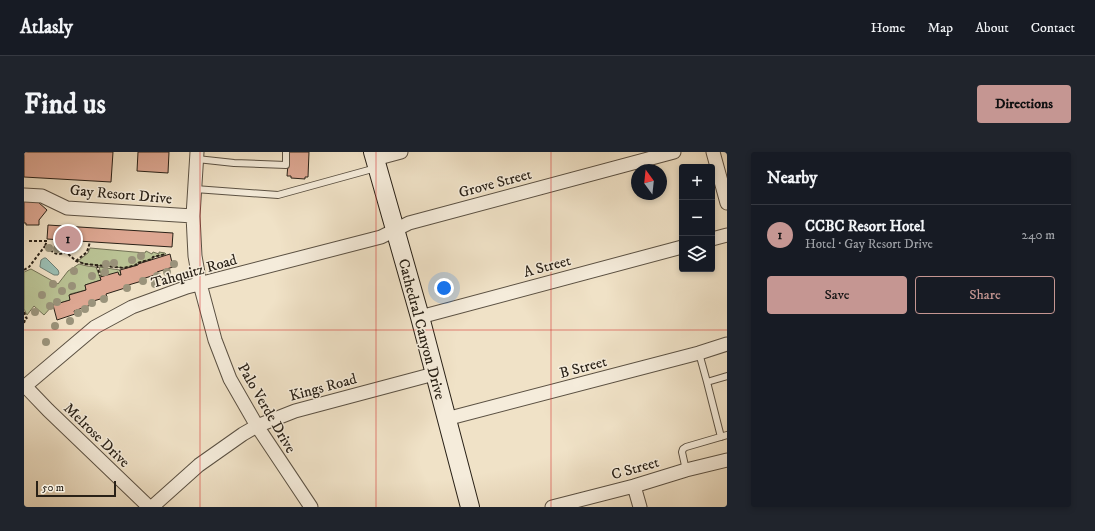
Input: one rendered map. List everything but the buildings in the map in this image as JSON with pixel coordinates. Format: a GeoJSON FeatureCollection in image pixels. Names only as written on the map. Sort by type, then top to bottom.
{"type":"FeatureCollection","features":[{"type":"Feature","properties":{"kind":"street"},"geometry":{"type":"LineString","coordinates":[[375,159],[401,152]]}},
{"type":"Feature","properties":{"kind":"street","name":"Grove Street"},"geometry":{"type":"LineString","coordinates":[[395,230],[409,223],[674,152]]}},
{"type":"Feature","properties":{"kind":"street"},"geometry":{"type":"LineString","coordinates":[[713,152],[727,203]]}},
{"type":"Feature","properties":{"kind":"street","name":"Palo Verde Drive"},"geometry":{"type":"LineString","coordinates":[[197,156],[193,216],[195,256],[200,284],[215,340],[230,379],[257,426],[311,507]]}},
{"type":"Feature","properties":{"kind":"street","name":"Cathedral Canyon Drive"},"geometry":{"type":"LineString","coordinates":[[375,159],[420,317],[470,507]]}},
{"type":"Feature","properties":{"kind":"street","name":"Gay Resort Drive"},"geometry":{"type":"LineString","coordinates":[[24,195],[42,196],[67,208],[193,216]]}},
{"type":"Feature","properties":{"kind":"street","name":"Tahquitz Road"},"geometry":{"type":"LineString","coordinates":[[24,386],[95,327],[132,307],[200,284],[381,237],[395,230]]}},
{"type":"Feature","properties":{"kind":"street"},"geometry":{"type":"LineString","coordinates":[[715,238],[727,235]]}},
{"type":"Feature","properties":{"kind":"street","name":"A Street"},"geometry":{"type":"LineString","coordinates":[[420,317],[679,248]]}},
{"type":"Feature","properties":{"kind":"street","name":"B Street"},"geometry":{"type":"LineString","coordinates":[[446,419],[699,353],[727,344]]}},
{"type":"Feature","properties":{"kind":"street","name":"Kings Road"},"geometry":{"type":"LineString","coordinates":[[152,507],[199,465],[257,426],[295,411],[434,374]]}},
{"type":"Feature","properties":{"kind":"street","name":"Melrose Drive"},"geometry":{"type":"LineString","coordinates":[[24,386],[149,507]]}},
{"type":"Feature","properties":{"kind":"street","name":"C Street"},"geometry":{"type":"LineString","coordinates":[[552,507],[727,460]]}},
{"type":"Feature","properties":{"kind":"street"},"geometry":{"type":"LineString","coordinates":[[634,486],[640,507]]}},
{"type":"Feature","properties":{"kind":"lane"},"geometry":{"type":"LineString","coordinates":[[197,156],[234,163],[286,165],[286,152]]}},
{"type":"Feature","properties":{"kind":"lane"},"geometry":{"type":"LineString","coordinates":[[194,189],[278,195],[375,159]]}},
{"type":"Feature","properties":{"kind":"lane"},"geometry":{"type":"LineString","coordinates":[[686,470],[682,452],[686,447],[724,436],[699,353]]}},
{"type":"Feature","properties":{"kind":"lane"},"geometry":{"type":"LineString","coordinates":[[707,382],[727,376]]}},
{"type":"Feature","properties":{"kind":"path"},"geometry":{"type":"LineString","coordinates":[[24,270],[29,268],[47,241],[29,241]]}},
{"type":"Feature","properties":{"kind":"path"},"geometry":{"type":"LineString","coordinates":[[76,261],[87,252],[90,242]]}},
{"type":"Feature","properties":{"kind":"path"},"geometry":{"type":"LineString","coordinates":[[45,246],[58,255],[66,252],[76,261],[85,264],[124,268],[152,259],[153,257],[166,254]]}},
{"type":"Feature","properties":{"kind":"path"},"geometry":{"type":"LineString","coordinates":[[97,265],[100,276]]}},
{"type":"Feature","properties":{"kind":"path"},"geometry":{"type":"LineString","coordinates":[[24,312],[27,318],[24,323]]}},
{"type":"Feature","properties":{"kind":"green space"},"geometry":{"type":"Polygon","coordinates":[[[90,248],[145,253],[146,251],[152,254],[153,252],[159,254],[159,252],[166,254],[153,257],[152,259],[124,268],[85,264],[78,261],[88,253],[90,248]]]}},
{"type":"Feature","properties":{"kind":"green space"},"geometry":{"type":"Polygon","coordinates":[[[79,264],[96,267],[101,280],[85,285],[86,290],[70,294],[70,300],[53,305],[44,315],[34,306],[27,315],[24,309],[24,272],[31,269],[58,284],[68,271],[79,264]]]}},
{"type":"Feature","properties":{"kind":"green space"},"geometry":{"type":"Polygon","coordinates":[[[99,267],[120,270],[121,275],[102,277],[99,267]]]}},
{"type":"Feature","properties":{"kind":"water"},"geometry":{"type":"Polygon","coordinates":[[[46,258],[58,270],[58,275],[54,275],[40,267],[41,260],[46,258]]]}},
{"type":"Feature","properties":{"kind":"place","name":"CCBC Resort Hotel"},"geometry":{"type":"Point","coordinates":[68,239]}}]}
